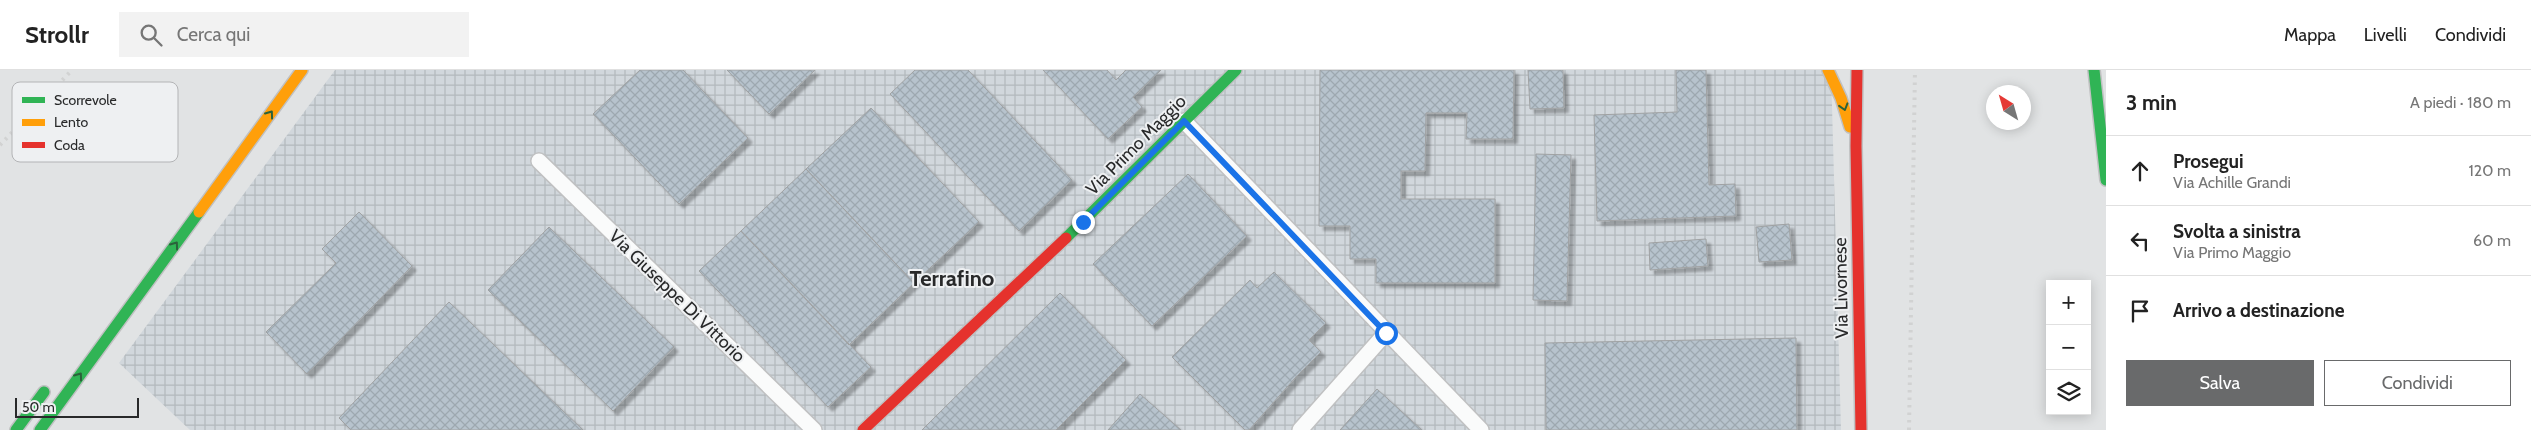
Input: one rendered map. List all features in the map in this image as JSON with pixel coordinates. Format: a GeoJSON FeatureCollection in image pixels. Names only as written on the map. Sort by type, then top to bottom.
{"type":"FeatureCollection","features":[{"type":"Feature","properties":{"kind":"main road"},"geometry":{"type":"LineString","coordinates":[[40,430],[302,70]]}},
{"type":"Feature","properties":{"kind":"main road","name":"Via Primo Maggio"},"geometry":{"type":"LineString","coordinates":[[863,430],[1083,222],[1236,70]]}},
{"type":"Feature","properties":{"kind":"main road","name":"Via Livornese"},"geometry":{"type":"LineString","coordinates":[[1828,70],[1841,98],[1856,146]]}},
{"type":"Feature","properties":{"kind":"main road","name":"Via Livornese"},"geometry":{"type":"LineString","coordinates":[[1858,70],[1856,146],[1862,430]]}},
{"type":"Feature","properties":{"kind":"main road"},"geometry":{"type":"LineString","coordinates":[[2094,70],[2106,180]]}},
{"type":"Feature","properties":{"kind":"main road"},"geometry":{"type":"LineString","coordinates":[[16,430],[52,382]]}},
{"type":"Feature","properties":{"kind":"street"},"geometry":{"type":"LineString","coordinates":[[1184,121],[1481,430]]}},
{"type":"Feature","properties":{"kind":"street","name":"Via Giuseppe Di Vittorio"},"geometry":{"type":"LineString","coordinates":[[539,161],[814,430]]}},
{"type":"Feature","properties":{"kind":"street"},"geometry":{"type":"LineString","coordinates":[[1300,430],[1386,333]]}},
{"type":"Feature","properties":{"kind":"shaded area"},"geometry":{"type":"Polygon","coordinates":[[[335,70],[1831,70],[1841,430],[190,430],[119,363],[335,70]]]}},
{"type":"Feature","properties":{"kind":"building"},"geometry":{"type":"Polygon","coordinates":[[[640,70],[683,70],[748,138],[679,204],[593,114],[640,70]]]}},
{"type":"Feature","properties":{"kind":"building"},"geometry":{"type":"Polygon","coordinates":[[[727,70],[815,70],[769,114],[727,70]]]}},
{"type":"Feature","properties":{"kind":"building"},"geometry":{"type":"Polygon","coordinates":[[[915,70],[968,70],[1072,180],[1019,231],[890,94],[915,70]]]}},
{"type":"Feature","properties":{"kind":"building"},"geometry":{"type":"Polygon","coordinates":[[[1043,70],[1107,70],[1116,80],[1126,70],[1161,70],[1133,97],[1142,107],[1108,139],[1043,70]]]}},
{"type":"Feature","properties":{"kind":"building"},"geometry":{"type":"Polygon","coordinates":[[[1320,70],[1514,70],[1513,139],[1466,139],[1467,113],[1426,113],[1425,171],[1401,171],[1401,199],[1495,199],[1495,283],[1376,283],[1376,259],[1350,259],[1350,226],[1319,226],[1320,70]]]}},
{"type":"Feature","properties":{"kind":"building"},"geometry":{"type":"Polygon","coordinates":[[[1528,70],[1563,70],[1564,108],[1530,109],[1528,70]]]}},
{"type":"Feature","properties":{"kind":"building"},"geometry":{"type":"Polygon","coordinates":[[[1676,70],[1706,70],[1709,185],[1735,184],[1736,216],[1597,221],[1594,115],[1677,112],[1676,70]]]}},
{"type":"Feature","properties":{"kind":"building"},"geometry":{"type":"Polygon","coordinates":[[[871,108],[979,222],[914,283],[806,169],[871,108]]]}},
{"type":"Feature","properties":{"kind":"building"},"geometry":{"type":"Polygon","coordinates":[[[1536,154],[1571,155],[1567,301],[1533,300],[1536,154]]]}},
{"type":"Feature","properties":{"kind":"building"},"geometry":{"type":"Polygon","coordinates":[[[806,169],[914,283],[849,345],[741,231],[806,169]]]}},
{"type":"Feature","properties":{"kind":"building"},"geometry":{"type":"Polygon","coordinates":[[[1188,174],[1247,236],[1152,326],[1093,264],[1188,174]]]}},
{"type":"Feature","properties":{"kind":"building"},"geometry":{"type":"Polygon","coordinates":[[[359,212],[412,266],[307,374],[266,332],[336,263],[322,249],[359,212]]]}},
{"type":"Feature","properties":{"kind":"building"},"geometry":{"type":"Polygon","coordinates":[[[1789,224],[1792,260],[1759,262],[1756,227],[1789,224]]]}},
{"type":"Feature","properties":{"kind":"building"},"geometry":{"type":"Polygon","coordinates":[[[549,227],[674,347],[613,411],[488,290],[549,227]]]}},
{"type":"Feature","properties":{"kind":"building"},"geometry":{"type":"Polygon","coordinates":[[[741,231],[871,367],[828,407],[699,271],[741,231]]]}},
{"type":"Feature","properties":{"kind":"building"},"geometry":{"type":"Polygon","coordinates":[[[1706,239],[1708,266],[1650,270],[1649,243],[1706,239]]]}},
{"type":"Feature","properties":{"kind":"building"},"geometry":{"type":"Polygon","coordinates":[[[1274,272],[1326,323],[1309,340],[1321,352],[1249,430],[1245,430],[1172,357],[1250,280],[1257,288],[1274,272]]]}},
{"type":"Feature","properties":{"kind":"building"},"geometry":{"type":"Polygon","coordinates":[[[1060,293],[1126,360],[1056,430],[922,430],[1060,293]]]}},
{"type":"Feature","properties":{"kind":"building"},"geometry":{"type":"Polygon","coordinates":[[[449,302],[583,430],[351,430],[339,418],[449,302]]]}},
{"type":"Feature","properties":{"kind":"building"},"geometry":{"type":"Polygon","coordinates":[[[1796,338],[1797,430],[1546,430],[1545,343],[1796,338]]]}},
{"type":"Feature","properties":{"kind":"building"},"geometry":{"type":"Polygon","coordinates":[[[1377,389],[1422,430],[1340,430],[1377,389]]]}},
{"type":"Feature","properties":{"kind":"building"},"geometry":{"type":"Polygon","coordinates":[[[1140,394],[1181,430],[1108,430],[1140,394]]]}},
{"type":"Feature","properties":{"kind":"railway"},"geometry":{"type":"LineString","coordinates":[[60,82],[72,70]]}},
{"type":"Feature","properties":{"kind":"railway"},"geometry":{"type":"LineString","coordinates":[[1909,430],[1915,70]]}},
{"type":"Feature","properties":{"kind":"railway"},"geometry":{"type":"LineString","coordinates":[[0,145],[12,132]]}},
{"type":"Feature","properties":{"kind":"traffic: fast"},"geometry":{"type":"LineString","coordinates":[[1066,238],[1236,70]]}},
{"type":"Feature","properties":{"kind":"traffic: fast"},"geometry":{"type":"LineString","coordinates":[[2094,70],[2106,180]]}},
{"type":"Feature","properties":{"kind":"traffic: fast"},"geometry":{"type":"LineString","coordinates":[[40,430],[199,212]]}},
{"type":"Feature","properties":{"kind":"traffic: fast"},"geometry":{"type":"LineString","coordinates":[[16,430],[44,392]]}},
{"type":"Feature","properties":{"kind":"traffic: slow"},"geometry":{"type":"LineString","coordinates":[[199,212],[302,70]]}},
{"type":"Feature","properties":{"kind":"traffic: slow"},"geometry":{"type":"LineString","coordinates":[[1828,70],[1841,98],[1850,127]]}},
{"type":"Feature","properties":{"kind":"traffic: jam"},"geometry":{"type":"LineString","coordinates":[[1857,70],[1856,146],[1861,430]]}},
{"type":"Feature","properties":{"kind":"traffic: jam"},"geometry":{"type":"LineString","coordinates":[[863,430],[1066,238]]}},
{"type":"Feature","properties":{"kind":"district","name":"Terrafino"},"geometry":{"type":"Point","coordinates":[952,278]}},
{"type":"Feature","properties":{"kind":"route"},"geometry":{"type":"LineString","coordinates":[[1083,222],[1184,121],[1386,333]]}}]}
